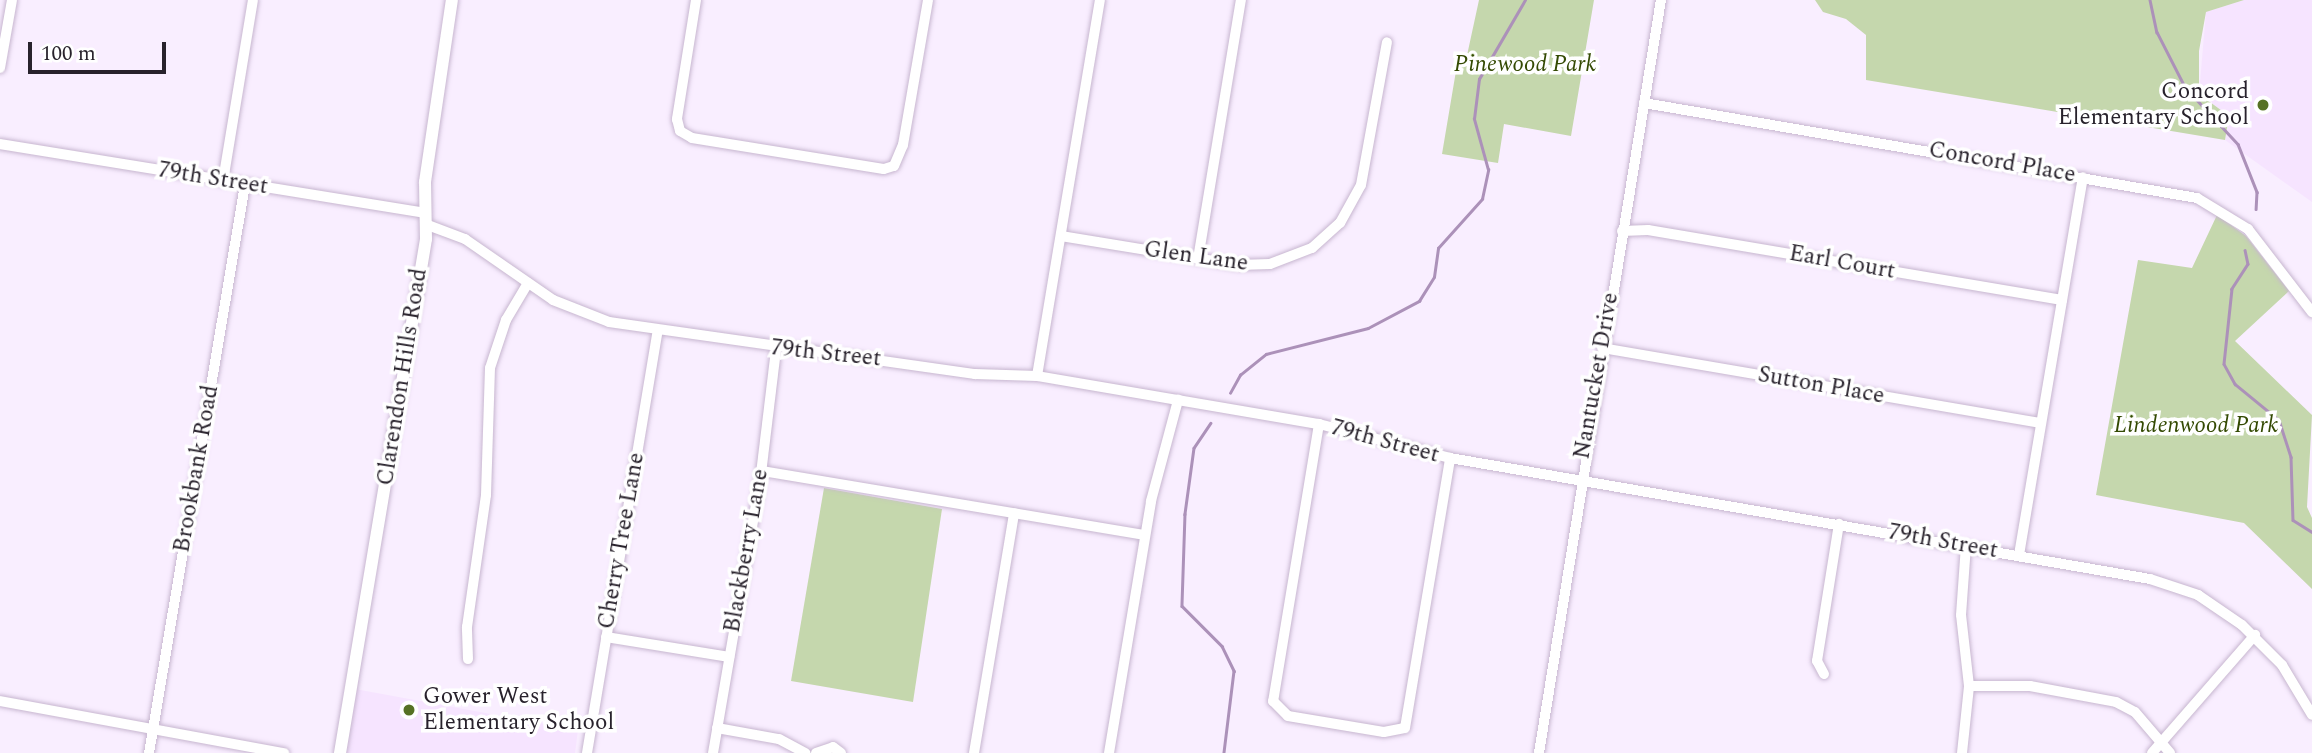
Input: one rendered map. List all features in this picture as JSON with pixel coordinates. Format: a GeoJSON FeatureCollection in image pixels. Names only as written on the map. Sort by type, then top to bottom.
{"type":"FeatureCollection","features":[{"type":"Feature","properties":{"kind":"street"},"geometry":{"type":"LineString","coordinates":[[0,68],[12,0]]}},
{"type":"Feature","properties":{"kind":"street"},"geometry":{"type":"LineString","coordinates":[[223,181],[253,0]]}},
{"type":"Feature","properties":{"kind":"street","name":"Clarendon Hills Road"},"geometry":{"type":"LineString","coordinates":[[340,753],[425,219],[452,0]]}},
{"type":"Feature","properties":{"kind":"street"},"geometry":{"type":"LineString","coordinates":[[696,0],[677,119],[680,131],[692,138],[884,169],[899,158],[928,0]]}},
{"type":"Feature","properties":{"kind":"street"},"geometry":{"type":"LineString","coordinates":[[1037,376],[1100,0]]}},
{"type":"Feature","properties":{"kind":"street"},"geometry":{"type":"LineString","coordinates":[[1198,259],[1241,0]]}},
{"type":"Feature","properties":{"kind":"street","name":"Nantucket Drive"},"geometry":{"type":"LineString","coordinates":[[1539,753],[1580,480],[1661,0]]}},
{"type":"Feature","properties":{"kind":"street","name":"Glen Lane"},"geometry":{"type":"LineString","coordinates":[[1061,236],[1248,266],[1282,261],[1312,248],[1340,223],[1362,185],[1387,42]]}},
{"type":"Feature","properties":{"kind":"street","name":"Concord Place"},"geometry":{"type":"LineString","coordinates":[[1644,103],[2187,195],[2219,208],[2256,237],[2312,312]]}},
{"type":"Feature","properties":{"kind":"street","name":"79th Street"},"geometry":{"type":"LineString","coordinates":[[0,144],[223,181],[425,219],[465,240],[528,283],[583,314],[657,330],[776,349],[842,352],[975,374],[1037,376],[1319,424],[1450,458],[2018,555],[2180,588],[2255,635],[2282,665],[2312,715]]}},
{"type":"Feature","properties":{"kind":"street"},"geometry":{"type":"LineString","coordinates":[[2018,555],[2083,177]]}},
{"type":"Feature","properties":{"kind":"street","name":"Brookbank Road"},"geometry":{"type":"LineString","coordinates":[[149,753],[245,185]]}},
{"type":"Feature","properties":{"kind":"street","name":"Earl Court"},"geometry":{"type":"LineString","coordinates":[[1622,231],[1648,230],[2062,300]]}},
{"type":"Feature","properties":{"kind":"street"},"geometry":{"type":"LineString","coordinates":[[468,659],[467,627],[486,495],[489,368],[506,320],[528,283]]}},
{"type":"Feature","properties":{"kind":"street","name":"Cherry Tree Lane"},"geometry":{"type":"LineString","coordinates":[[587,753],[657,330]]}},
{"type":"Feature","properties":{"kind":"street","name":"Sutton Place"},"geometry":{"type":"LineString","coordinates":[[1602,348],[2041,423]]}},
{"type":"Feature","properties":{"kind":"street","name":"Blackberry Lane"},"geometry":{"type":"LineString","coordinates":[[713,753],[762,471],[776,349]]}},
{"type":"Feature","properties":{"kind":"street"},"geometry":{"type":"LineString","coordinates":[[1109,753],[1145,536],[1178,400]]}},
{"type":"Feature","properties":{"kind":"street"},"geometry":{"type":"LineString","coordinates":[[1319,424],[1275,708],[1288,716],[1403,732],[1450,458]]}},
{"type":"Feature","properties":{"kind":"street"},"geometry":{"type":"LineString","coordinates":[[762,471],[1145,536]]}},
{"type":"Feature","properties":{"kind":"street"},"geometry":{"type":"LineString","coordinates":[[974,753],[1014,513]]}},
{"type":"Feature","properties":{"kind":"street"},"geometry":{"type":"LineString","coordinates":[[1824,674],[1816,661],[1839,524]]}},
{"type":"Feature","properties":{"kind":"street"},"geometry":{"type":"LineString","coordinates":[[1962,753],[1969,685],[1960,607],[1966,546]]}},
{"type":"Feature","properties":{"kind":"street"},"geometry":{"type":"LineString","coordinates":[[2152,753],[2255,635]]}},
{"type":"Feature","properties":{"kind":"street"},"geometry":{"type":"LineString","coordinates":[[606,637],[729,657]]}},
{"type":"Feature","properties":{"kind":"street"},"geometry":{"type":"LineString","coordinates":[[1969,685],[2030,686],[2103,698],[2135,712],[2170,753]]}},
{"type":"Feature","properties":{"kind":"street"},"geometry":{"type":"LineString","coordinates":[[0,701],[284,753]]}},
{"type":"Feature","properties":{"kind":"street"},"geometry":{"type":"LineString","coordinates":[[717,728],[779,739],[806,753]]}},
{"type":"Feature","properties":{"kind":"street"},"geometry":{"type":"LineString","coordinates":[[816,753],[833,747],[841,753]]}},
{"type":"Feature","properties":{"kind":"shaded area","name":"Concord Elementary School"},"geometry":{"type":"Polygon","coordinates":[[[2244,0],[2312,0],[2312,202],[2225,140],[2229,116],[2199,94],[2206,12],[2244,0]]]}},
{"type":"Feature","properties":{"kind":"shaded area","name":"Gower West Elementary School"},"geometry":{"type":"Polygon","coordinates":[[[355,689],[578,730],[575,753],[345,753],[355,689]]]}},
{"type":"Feature","properties":{"kind":"green space","name":"Pinewood Park"},"geometry":{"type":"Polygon","coordinates":[[[1479,0],[1594,0],[1571,136],[1504,124],[1498,163],[1442,154],[1458,59],[1466,60],[1479,0]]]}},
{"type":"Feature","properties":{"kind":"green space"},"geometry":{"type":"Polygon","coordinates":[[[1815,0],[2244,0],[2206,12],[2199,51],[2199,94],[2229,116],[2225,140],[1866,80],[1866,35],[1846,19],[1823,12],[1815,0]]]}},
{"type":"Feature","properties":{"kind":"green space","name":"Lindenwood Park"},"geometry":{"type":"Polygon","coordinates":[[[2217,215],[2246,236],[2289,291],[2235,341],[2312,415],[2307,507],[2312,518],[2312,589],[2244,523],[2096,495],[2138,260],[2192,268],[2217,215]]]}},
{"type":"Feature","properties":{"kind":"green space"},"geometry":{"type":"Polygon","coordinates":[[[824,488],[942,509],[913,702],[791,681],[824,488]]]}},
{"type":"Feature","properties":{"kind":"waterway"},"geometry":{"type":"LineString","coordinates":[[1230,393],[1240,375],[1266,354],[1368,328],[1419,301],[1434,277],[1438,248],[1482,199],[1488,170],[1474,119],[1479,79],[1525,0]]}},
{"type":"Feature","properties":{"kind":"waterway"},"geometry":{"type":"LineString","coordinates":[[2150,0],[2157,32],[2185,87],[2238,144],[2257,192],[2256,209]]}},
{"type":"Feature","properties":{"kind":"waterway"},"geometry":{"type":"LineString","coordinates":[[2245,250],[2248,264],[2232,289],[2224,364],[2235,384],[2279,420],[2291,457],[2293,520],[2312,532]]}},
{"type":"Feature","properties":{"kind":"waterway"},"geometry":{"type":"LineString","coordinates":[[1211,423],[1194,448],[1185,514],[1182,606],[1222,646],[1234,671],[1224,753]]}},
{"type":"Feature","properties":{"kind":"place","name":"Concord Elementary School"},"geometry":{"type":"Point","coordinates":[2263,105]}},
{"type":"Feature","properties":{"kind":"place","name":"Gower West Elementary School"},"geometry":{"type":"Point","coordinates":[409,710]}}]}
